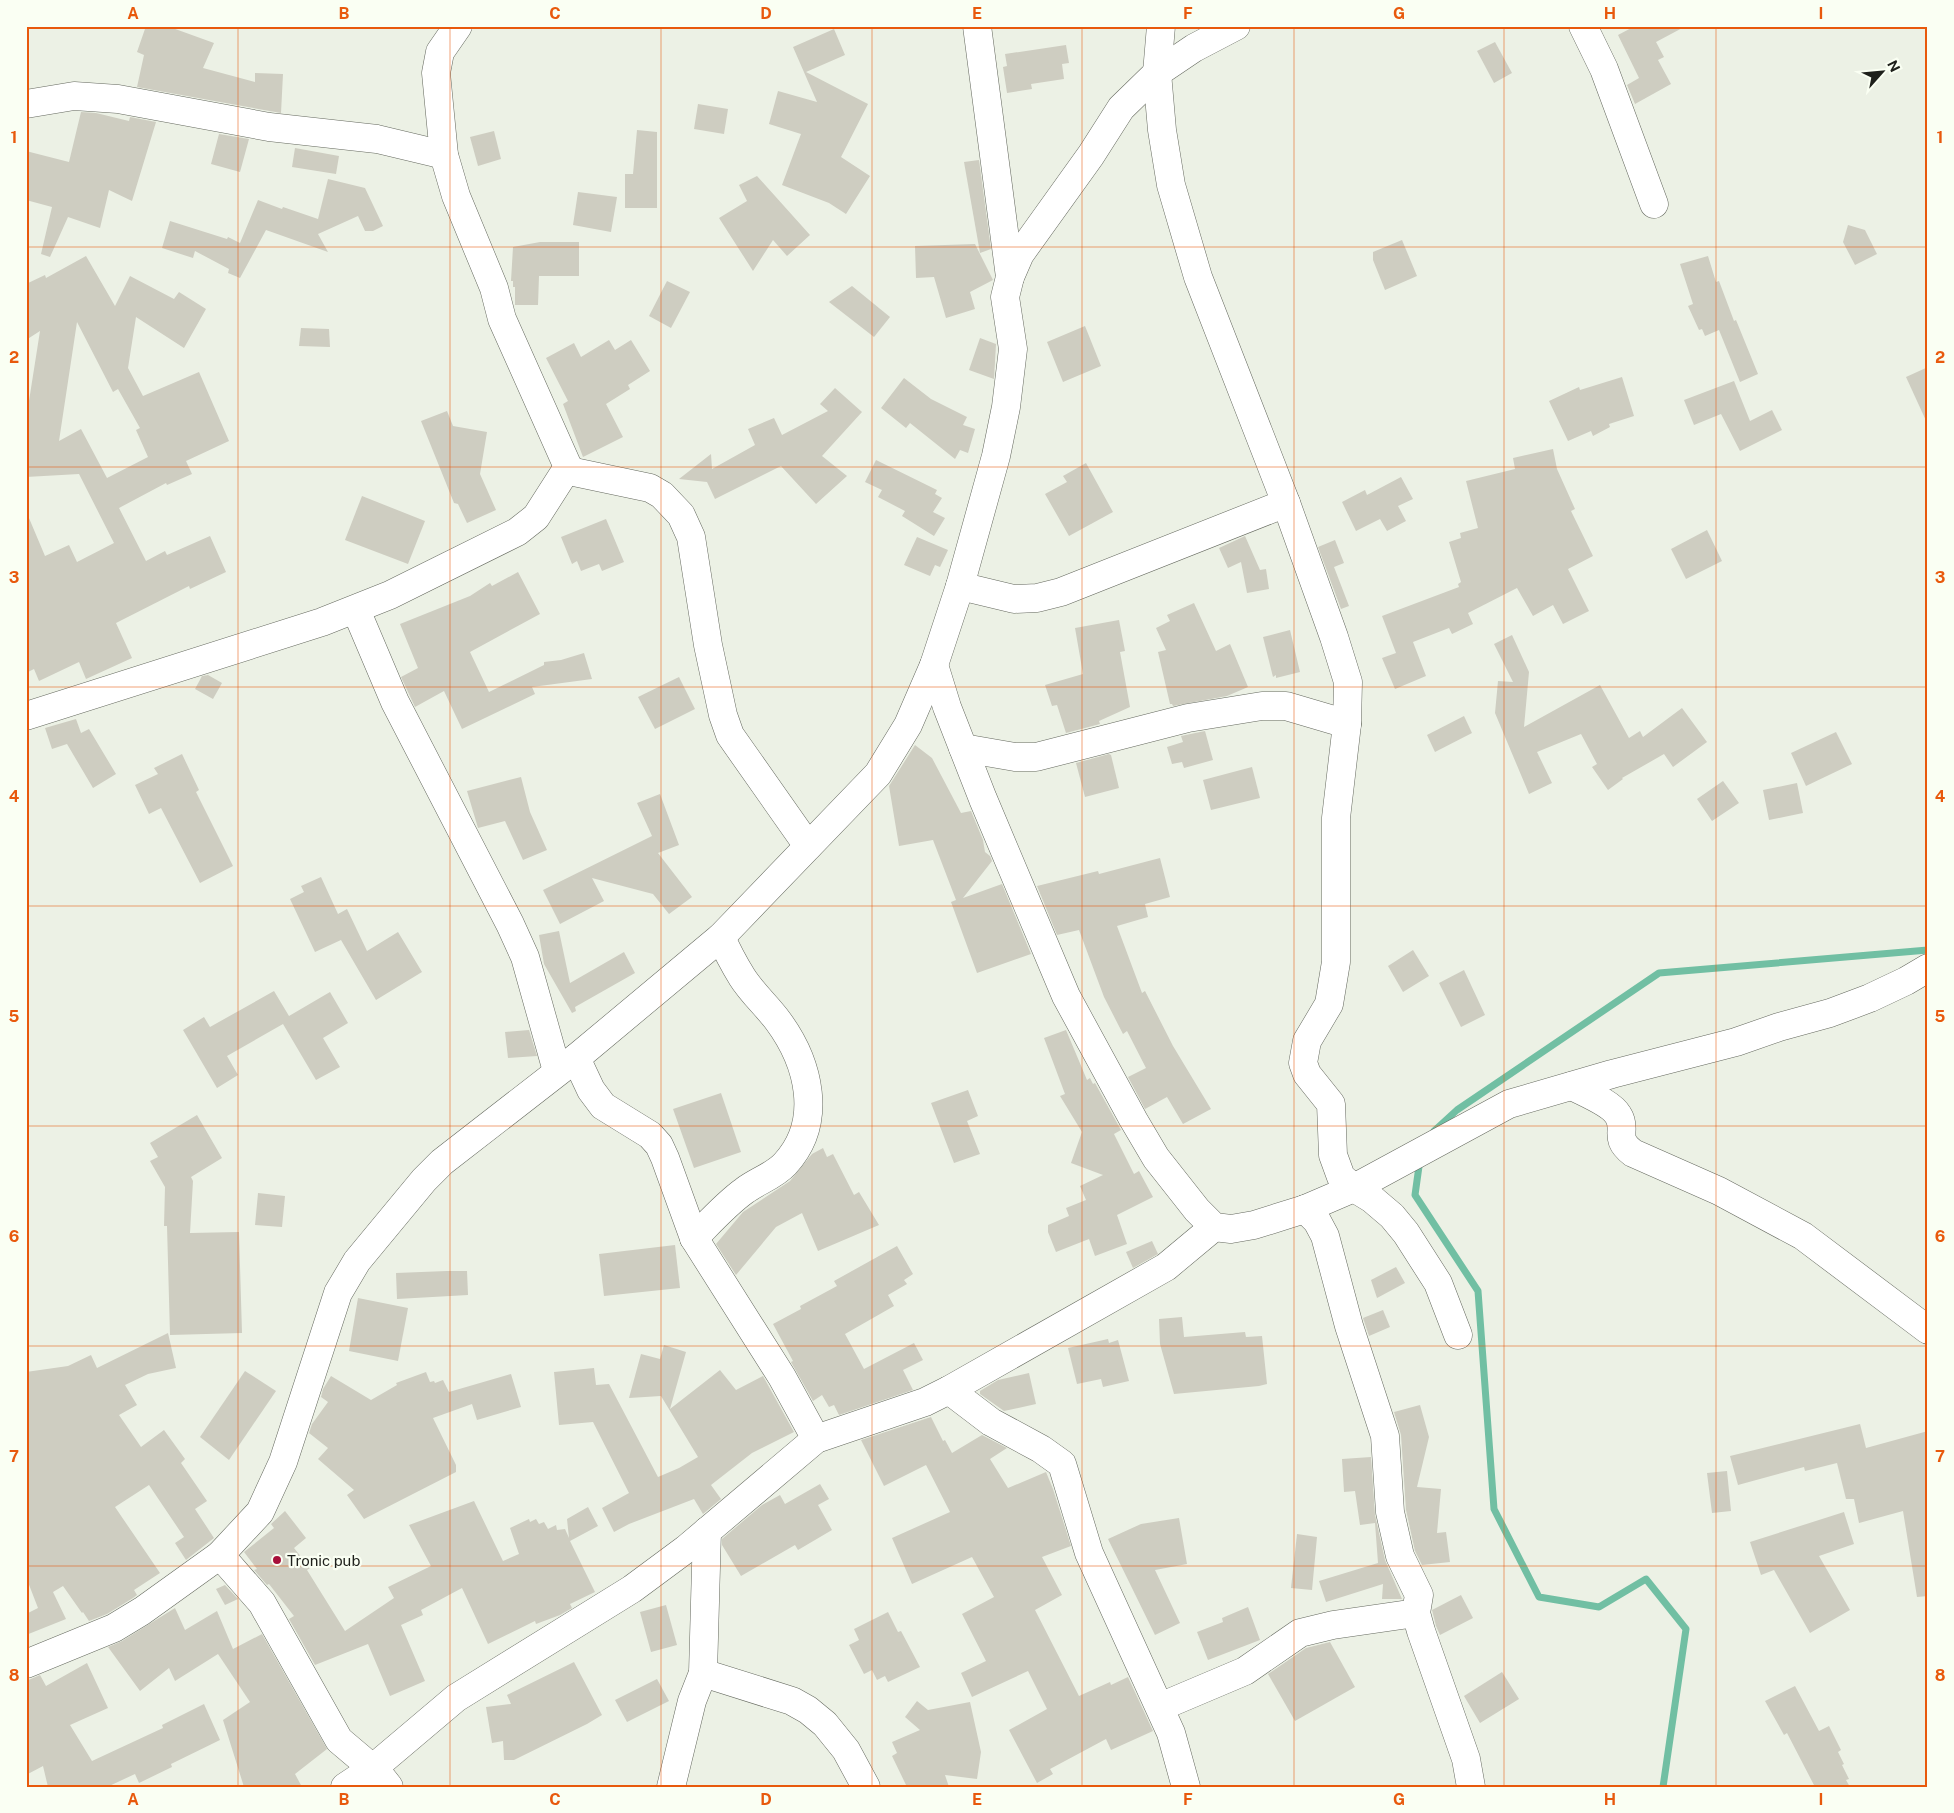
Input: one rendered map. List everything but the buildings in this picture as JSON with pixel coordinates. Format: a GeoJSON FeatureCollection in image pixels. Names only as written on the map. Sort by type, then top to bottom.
{"type":"FeatureCollection","features":[{"type":"Feature","properties":{"kind":"street"},"geometry":{"type":"LineString","coordinates":[[458,26],[440,52],[436,73],[444,155],[456,196],[494,288],[502,319],[568,467],[574,472],[650,488],[662,495],[681,515],[691,537],[708,645],[725,722],[730,735],[808,846]]}},
{"type":"Feature","properties":{"kind":"street"},"geometry":{"type":"LineString","coordinates":[[977,26],[1010,277]]}},
{"type":"Feature","properties":{"kind":"street"},"geometry":{"type":"LineString","coordinates":[[1160,26],[1157,73],[1162,130],[1171,185],[1198,277],[1286,503],[1348,682],[1347,724],[1336,818],[1336,962],[1329,1004],[1307,1041],[1303,1062],[1307,1074],[1331,1104],[1334,1155],[1341,1177],[1392,1216],[1406,1233],[1438,1283],[1458,1336]]}},
{"type":"Feature","properties":{"kind":"street"},"geometry":{"type":"LineString","coordinates":[[26,1664],[114,1628],[162,1598],[220,1555],[260,1512],[282,1462],[338,1293],[357,1261],[424,1180],[442,1162],[566,1065],[721,937],[878,774],[908,725],[934,665],[960,586],[996,456],[1006,407],[1012,349],[1005,297],[1010,277],[1020,254],[1091,155],[1121,108],[1157,73],[1194,48],[1236,26]]}},
{"type":"Feature","properties":{"kind":"street"},"geometry":{"type":"LineString","coordinates":[[1583,26],[1604,69],[1654,204]]}},
{"type":"Feature","properties":{"kind":"street"},"geometry":{"type":"LineString","coordinates":[[26,104],[74,96],[118,99],[269,127],[377,139],[444,155]]}},
{"type":"Feature","properties":{"kind":"street"},"geometry":{"type":"LineString","coordinates":[[26,716],[303,628],[356,610],[390,595],[517,532],[536,517],[568,467]]}},
{"type":"Feature","properties":{"kind":"street"},"geometry":{"type":"LineString","coordinates":[[960,586],[1014,599],[1037,598],[1061,592],[1286,503]]}},
{"type":"Feature","properties":{"kind":"street"},"geometry":{"type":"LineString","coordinates":[[356,610],[395,702],[526,957],[566,1065],[591,1090],[603,1106],[650,1135],[659,1145],[694,1238],[782,1377],[816,1439]]}},
{"type":"Feature","properties":{"kind":"street"},"geometry":{"type":"LineString","coordinates":[[934,665],[962,748],[1066,996],[1156,1158],[1197,1210],[1214,1227],[1231,1229],[1254,1225],[1305,1210],[1354,1188],[1509,1104],[1736,1042],[1779,1027],[1830,1013],[1870,998],[1928,968]]}},
{"type":"Feature","properties":{"kind":"street"},"geometry":{"type":"LineString","coordinates":[[962,748],[1015,757],[1036,758],[1188,718],[1278,705],[1347,724]]}},
{"type":"Feature","properties":{"kind":"street"},"geometry":{"type":"LineString","coordinates":[[694,1238],[739,1194],[778,1172],[786,1163],[804,1133],[810,1099],[800,1059],[789,1037],[742,978],[721,937]]}},
{"type":"Feature","properties":{"kind":"street"},"geometry":{"type":"LineString","coordinates":[[1572,1086],[1611,1107],[1619,1115],[1621,1140],[1625,1147],[1633,1153],[1719,1191],[1803,1236],[1928,1330]]}},
{"type":"Feature","properties":{"kind":"street"},"geometry":{"type":"LineString","coordinates":[[1305,1210],[1317,1221],[1325,1236],[1349,1326],[1386,1436],[1390,1512],[1400,1556],[1419,1595],[1416,1613],[1466,1759],[1471,1787]]}},
{"type":"Feature","properties":{"kind":"street"},"geometry":{"type":"LineString","coordinates":[[346,1787],[380,1778],[456,1698],[632,1589],[707,1531],[816,1439],[925,1402],[949,1390],[1166,1268],[1214,1227]]}},
{"type":"Feature","properties":{"kind":"street"},"geometry":{"type":"LineString","coordinates":[[949,1390],[991,1422],[1041,1449],[1062,1464],[1089,1554],[1171,1733],[1186,1787]]}},
{"type":"Feature","properties":{"kind":"street"},"geometry":{"type":"LineString","coordinates":[[671,1787],[692,1701],[703,1673],[707,1531]]}},
{"type":"Feature","properties":{"kind":"street"},"geometry":{"type":"LineString","coordinates":[[220,1555],[262,1603],[339,1740],[380,1778]]}},
{"type":"Feature","properties":{"kind":"street"},"geometry":{"type":"LineString","coordinates":[[1160,1707],[1245,1671],[1300,1633],[1333,1625],[1416,1613]]}},
{"type":"Feature","properties":{"kind":"street"},"geometry":{"type":"LineString","coordinates":[[703,1673],[792,1701],[808,1710],[825,1724],[846,1750],[866,1787]]}},
{"type":"Feature","properties":{"kind":"waterway"},"geometry":{"type":"LineString","coordinates":[[1434,1131],[1457,1110],[1659,973],[1928,950]]}},
{"type":"Feature","properties":{"kind":"waterway"},"geometry":{"type":"LineString","coordinates":[[1420,1159],[1415,1195],[1478,1291],[1494,1509],[1539,1597],[1599,1607],[1646,1579],[1686,1629],[1663,1787]]}},
{"type":"Feature","properties":{"kind":"place","name":"Tronic pub"},"geometry":{"type":"Point","coordinates":[277,1560]}}]}
